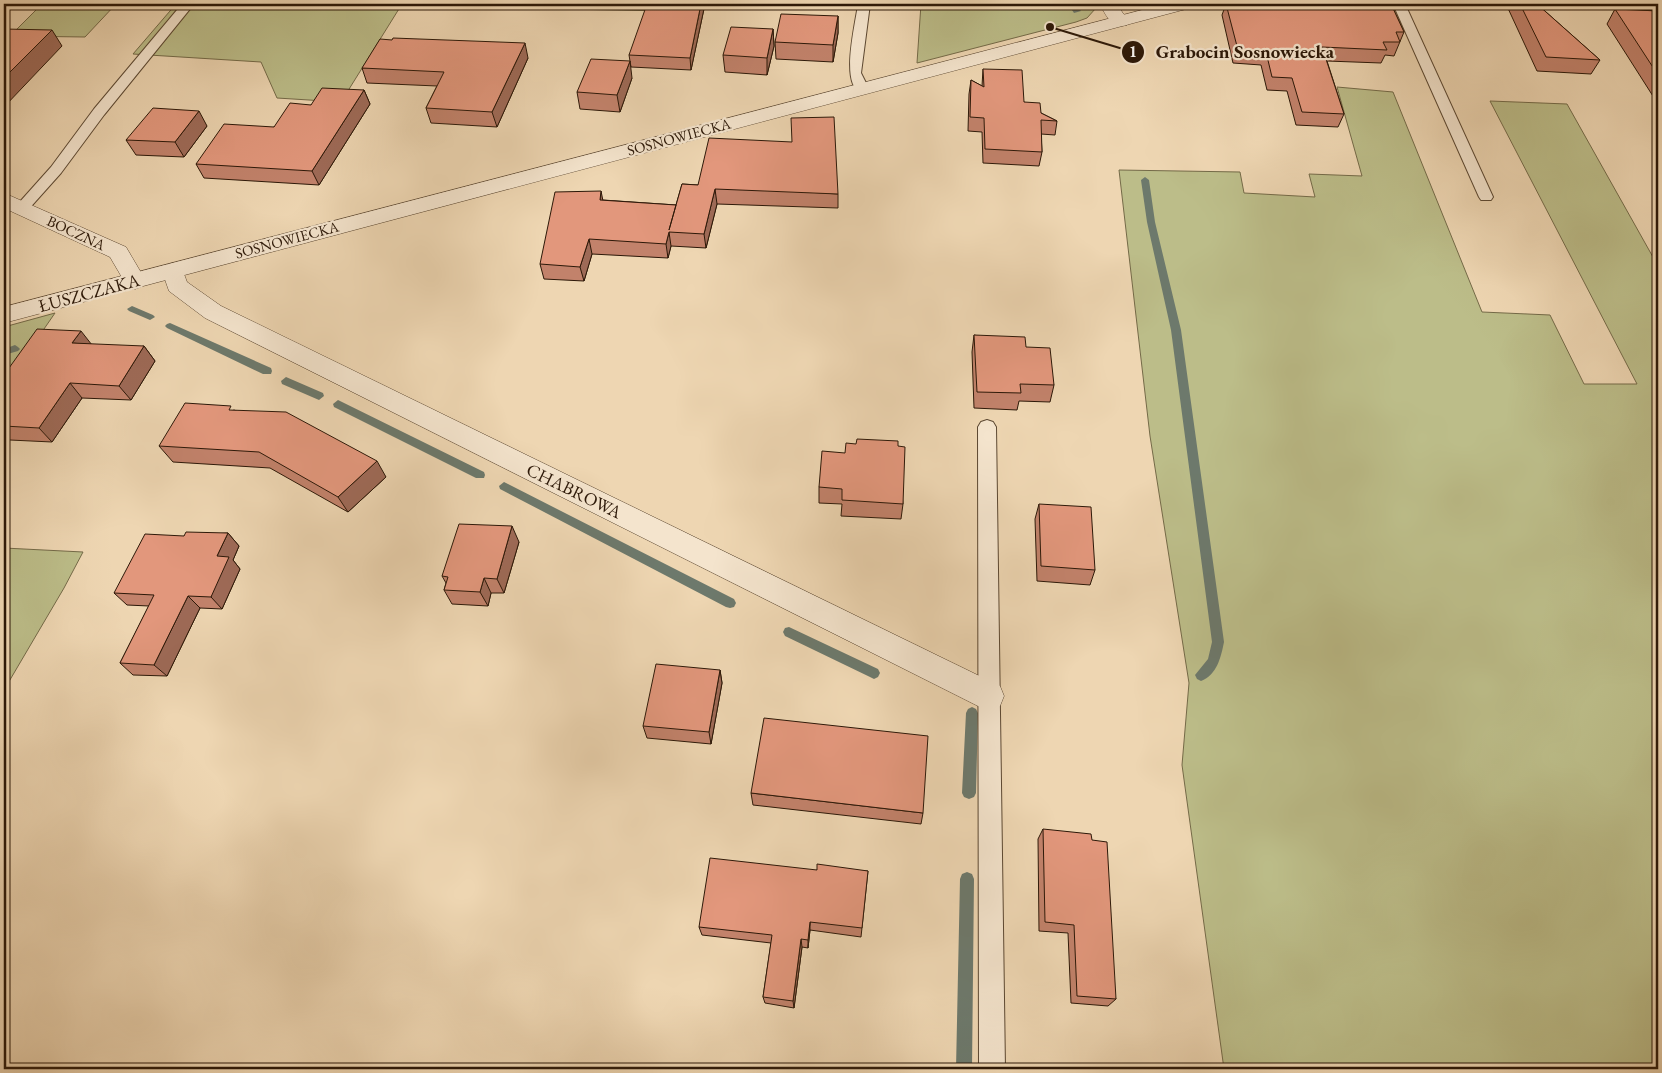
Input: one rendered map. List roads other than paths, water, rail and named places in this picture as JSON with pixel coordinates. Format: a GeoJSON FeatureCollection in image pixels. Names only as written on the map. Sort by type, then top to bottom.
{"type":"FeatureCollection","features":[{"type":"Feature","properties":{"kind":"street"},"geometry":{"type":"LineString","coordinates":[[1109,4],[1114,15],[1121,21]]}},
{"type":"Feature","properties":{"kind":"street","name":"SOSNOWIECKA"},"geometry":{"type":"LineString","coordinates":[[173,271],[1184,4]]}},
{"type":"Feature","properties":{"kind":"street","name":"BOCZNA"},"geometry":{"type":"LineString","coordinates":[[13,204],[118,252],[135,281]]}},
{"type":"Feature","properties":{"kind":"street","name":"ŁUSZCZAKA"},"geometry":{"type":"LineString","coordinates":[[4,315],[173,271]]}},
{"type":"Feature","properties":{"kind":"street","name":"CHABROWA"},"geometry":{"type":"LineString","coordinates":[[173,271],[177,286],[213,312],[989,696]]}},
{"type":"Feature","properties":{"kind":"lane"},"geometry":{"type":"LineString","coordinates":[[13,204],[51,177],[99,112],[188,4]]}},
{"type":"Feature","properties":{"kind":"lane"},"geometry":{"type":"LineString","coordinates":[[862,90],[855,73],[864,4]]}},
{"type":"Feature","properties":{"kind":"lane"},"geometry":{"type":"LineString","coordinates":[[1400,4],[1486,197]]}},
{"type":"Feature","properties":{"kind":"lane"},"geometry":{"type":"LineString","coordinates":[[987,427],[992,1069]]}},
{"type":"Feature","properties":{"kind":"waterway"},"geometry":{"type":"LineString","coordinates":[[1071,4],[1077,11]]}},
{"type":"Feature","properties":{"kind":"waterway"},"geometry":{"type":"LineString","coordinates":[[1145,180],[1151,222],[1176,330],[1218,642],[1214,661],[1201,675]]}},
{"type":"Feature","properties":{"kind":"waterway"},"geometry":{"type":"LineString","coordinates":[[132,309],[150,317]]}},
{"type":"Feature","properties":{"kind":"waterway"},"geometry":{"type":"LineString","coordinates":[[170,326],[267,371]]}},
{"type":"Feature","properties":{"kind":"waterway"},"geometry":{"type":"LineString","coordinates":[[4,352],[15,349]]}},
{"type":"Feature","properties":{"kind":"waterway"},"geometry":{"type":"LineString","coordinates":[[286,381],[319,396]]}},
{"type":"Feature","properties":{"kind":"waterway"},"geometry":{"type":"LineString","coordinates":[[338,404],[480,475]]}},
{"type":"Feature","properties":{"kind":"waterway"},"geometry":{"type":"LineString","coordinates":[[504,486],[730,603]]}},
{"type":"Feature","properties":{"kind":"waterway"},"geometry":{"type":"LineString","coordinates":[[789,632],[874,673]]}},
{"type":"Feature","properties":{"kind":"waterway"},"geometry":{"type":"LineString","coordinates":[[969,793],[972,713]]}},
{"type":"Feature","properties":{"kind":"waterway"},"geometry":{"type":"LineString","coordinates":[[964,1069],[967,879]]}},
{"type":"Feature","properties":{"kind":"place","name":"Grabocin Sosnowiecka"},"geometry":{"type":"Point","coordinates":[1050,27]}}]}
